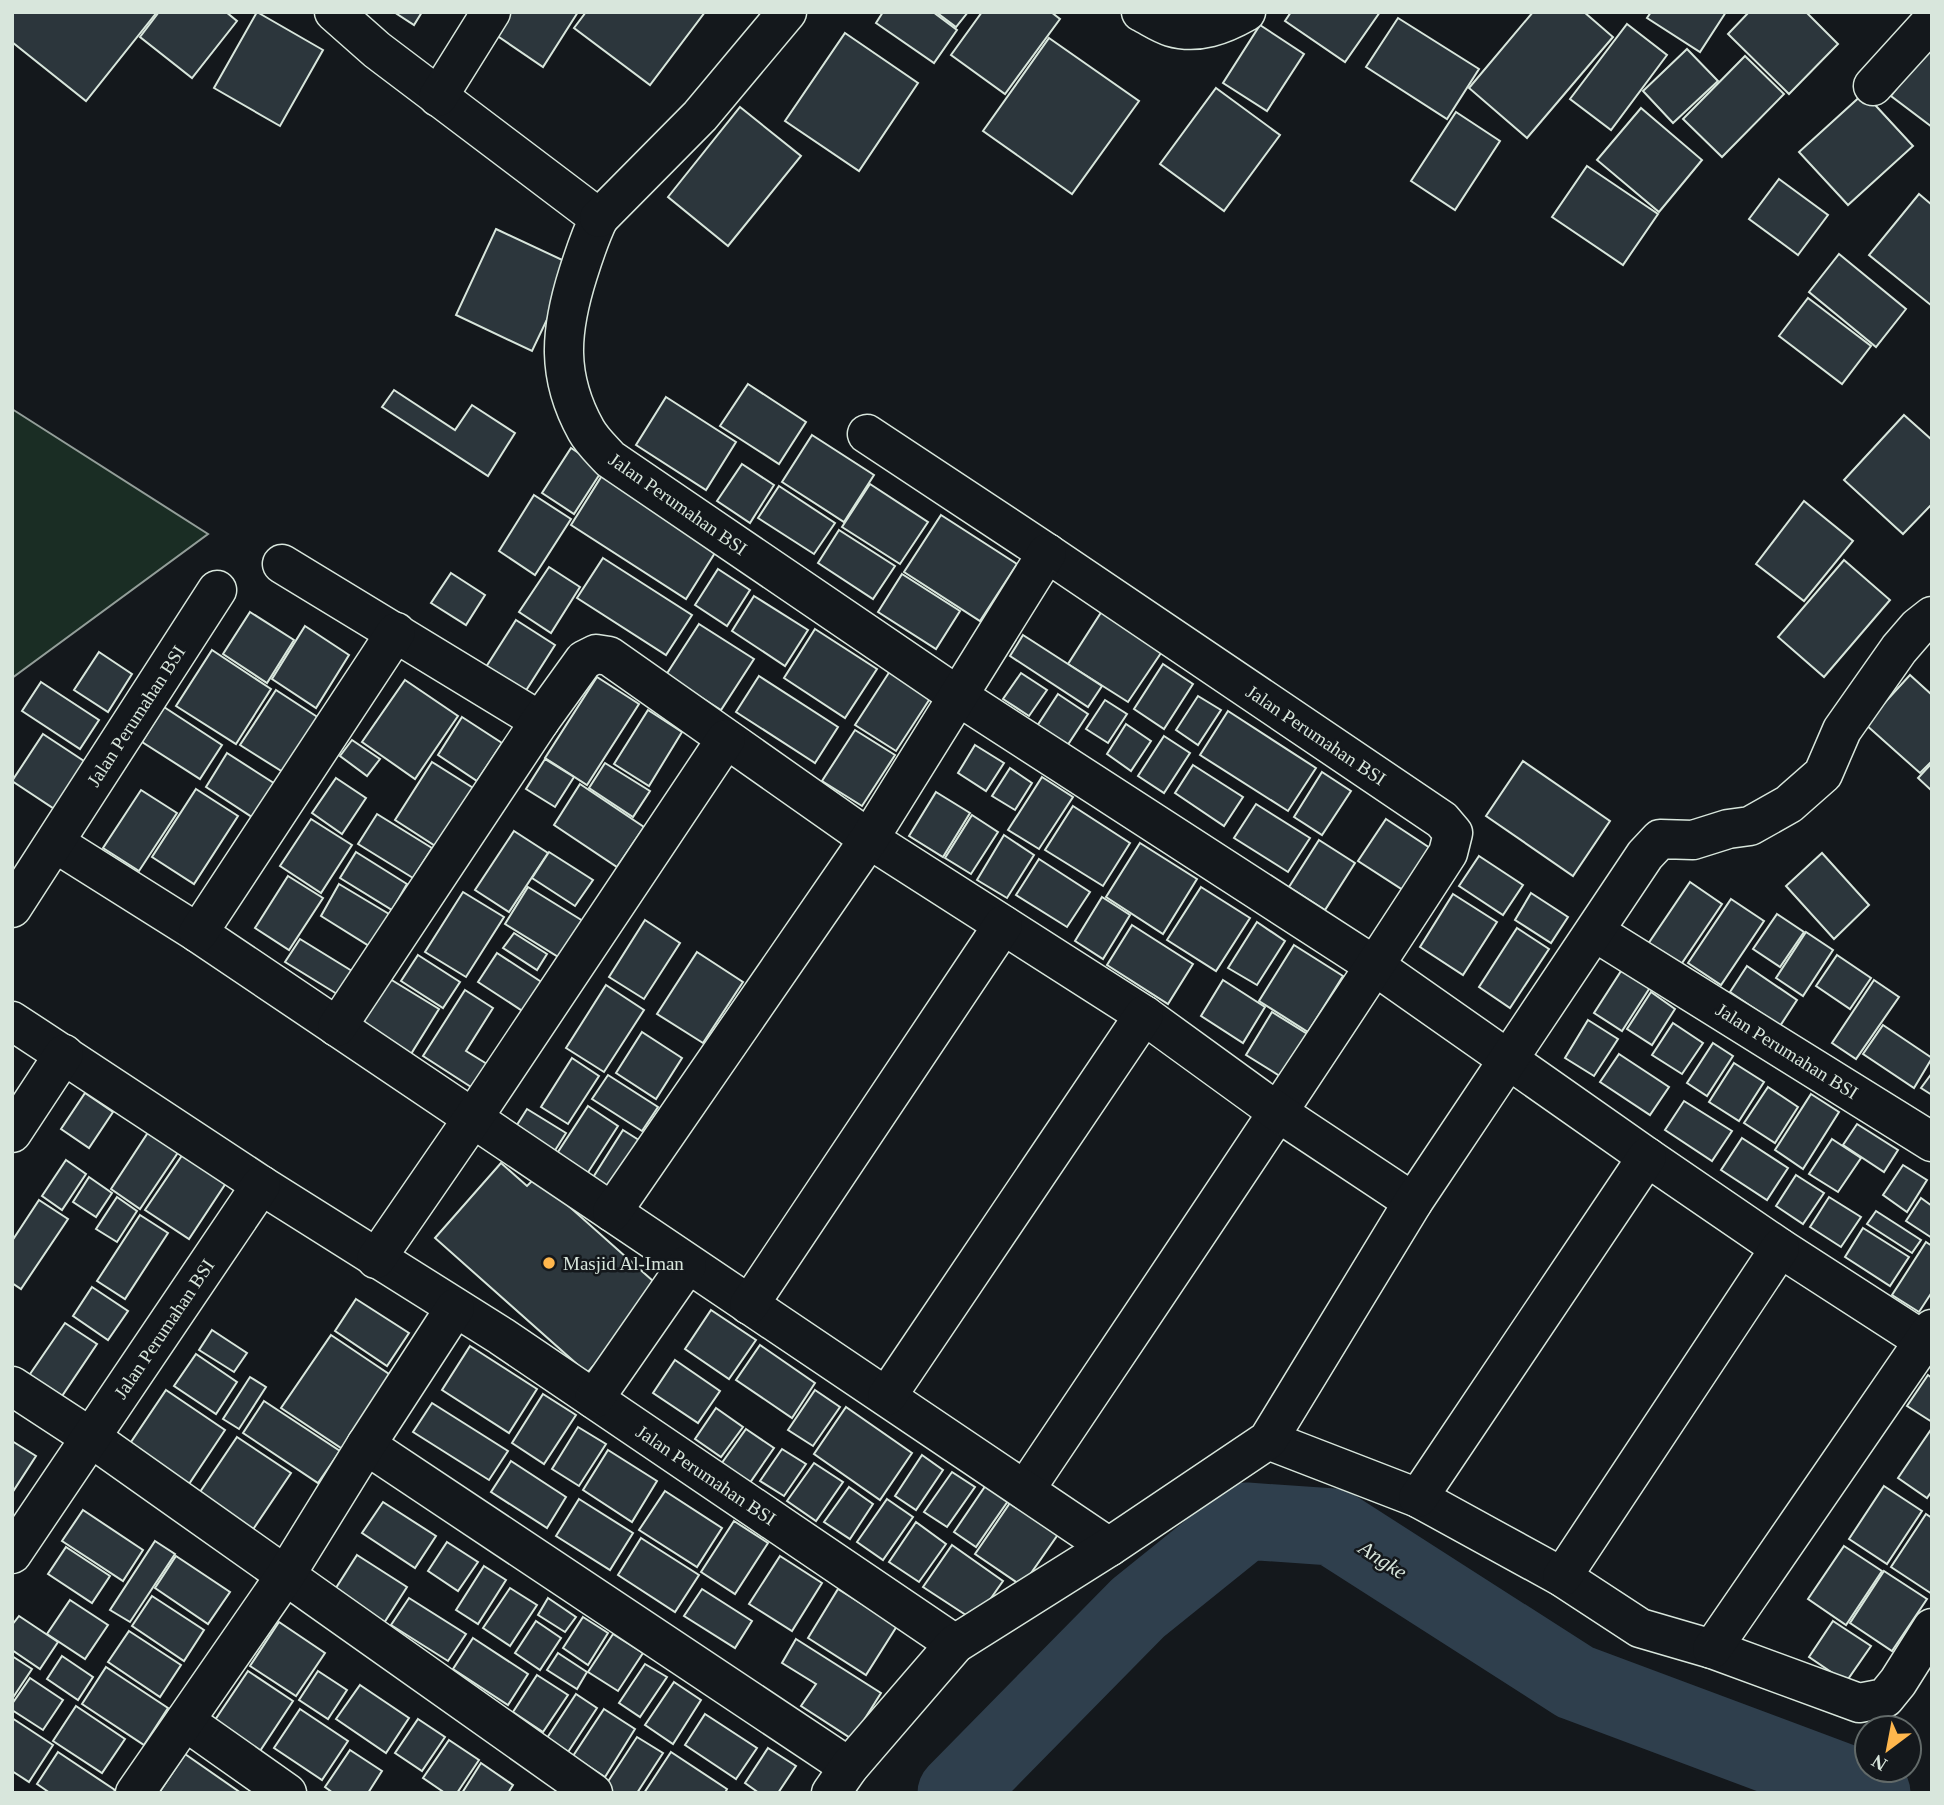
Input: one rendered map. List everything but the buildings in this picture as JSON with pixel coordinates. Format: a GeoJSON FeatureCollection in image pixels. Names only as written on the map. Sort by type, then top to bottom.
{"type":"FeatureCollection","features":[{"type":"Feature","properties":{"kind":"street"},"geometry":{"type":"LineString","coordinates":[[334,12],[377,50],[599,218],[700,116],[787,12]]}},
{"type":"Feature","properties":{"kind":"street"},"geometry":{"type":"LineString","coordinates":[[438,97],[491,12]]}},
{"type":"Feature","properties":{"kind":"street"},"geometry":{"type":"LineString","coordinates":[[1141,12],[1172,27],[1199,30],[1223,25],[1246,12]]}},
{"type":"Feature","properties":{"kind":"street"},"geometry":{"type":"LineString","coordinates":[[1872,86],[1932,20],[1922,12]]}},
{"type":"Feature","properties":{"kind":"street","name":"Jalan Perumahan BSI"},"geometry":{"type":"LineString","coordinates":[[599,218],[567,311],[563,361],[571,398],[587,432],[610,459],[958,696],[1375,966],[1780,1248],[1928,1335],[1712,1649]]}},
{"type":"Feature","properties":{"kind":"street","name":"Jalan Perumahan BSI"},"geometry":{"type":"LineString","coordinates":[[867,434],[1442,820],[1452,833],[1448,853],[1375,966],[1025,1490]]}},
{"type":"Feature","properties":{"kind":"street"},"geometry":{"type":"LineString","coordinates":[[612,1212],[869,839],[1047,553]]}},
{"type":"Feature","properties":{"kind":"street"},"geometry":{"type":"LineString","coordinates":[[282,564],[540,722]]}},
{"type":"Feature","properties":{"kind":"street","name":"Jalan Perumahan BSI"},"geometry":{"type":"LineString","coordinates":[[12,908],[217,590]]}},
{"type":"Feature","properties":{"kind":"street"},"geometry":{"type":"LineString","coordinates":[[366,1445],[840,1780],[954,1644],[1108,1547],[1269,1440],[1413,1202],[1645,855],[1660,839],[1693,840],[1728,829],[1750,826],[1789,804],[1823,774],[1842,730],[1899,649],[1918,627],[1932,616]]}},
{"type":"Feature","properties":{"kind":"street"},"geometry":{"type":"LineString","coordinates":[[198,933],[396,632]]}},
{"type":"Feature","properties":{"kind":"street"},"geometry":{"type":"LineString","coordinates":[[337,1027],[584,660],[596,654],[609,656],[869,839],[1144,1016],[1279,1113],[1413,1202]]}},
{"type":"Feature","properties":{"kind":"street"},"geometry":{"type":"LineString","coordinates":[[376,1259],[726,739]]}},
{"type":"Feature","properties":{"kind":"street"},"geometry":{"type":"LineString","coordinates":[[55,843],[198,933],[1108,1547]]}},
{"type":"Feature","properties":{"kind":"street"},"geometry":{"type":"LineString","coordinates":[[749,1305],[1003,925]]}},
{"type":"Feature","properties":{"kind":"street","name":"Jalan Perumahan BSI"},"geometry":{"type":"LineString","coordinates":[[1595,932],[1932,1142]]}},
{"type":"Feature","properties":{"kind":"street"},"geometry":{"type":"LineString","coordinates":[[887,1396],[1144,1016]]}},
{"type":"Feature","properties":{"kind":"street","name":"Jalan Perumahan BSI"},"geometry":{"type":"LineString","coordinates":[[12,1021],[261,1185],[501,1336],[954,1644]]}},
{"type":"Feature","properties":{"kind":"street"},"geometry":{"type":"LineString","coordinates":[[12,1133],[64,1054]]}},
{"type":"Feature","properties":{"kind":"street"},"geometry":{"type":"LineString","coordinates":[[1418,1498],[1647,1157]]}},
{"type":"Feature","properties":{"kind":"street","name":"Jalan Perumahan BSI"},"geometry":{"type":"LineString","coordinates":[[12,1554],[261,1185]]}},
{"type":"Feature","properties":{"kind":"street"},"geometry":{"type":"LineString","coordinates":[[1562,1577],[1780,1248]]}},
{"type":"Feature","properties":{"kind":"street"},"geometry":{"type":"LineString","coordinates":[[594,1399],[687,1265]]}},
{"type":"Feature","properties":{"kind":"street"},"geometry":{"type":"LineString","coordinates":[[135,1793],[285,1576],[455,1308]]}},
{"type":"Feature","properties":{"kind":"street"},"geometry":{"type":"LineString","coordinates":[[12,1385],[90,1437],[593,1793]]}},
{"type":"Feature","properties":{"kind":"street"},"geometry":{"type":"LineString","coordinates":[[1269,1440],[1418,1498],[1562,1577],[1640,1628],[1712,1649],[1859,1703],[1885,1698],[1932,1628]]}},
{"type":"Feature","properties":{"kind":"street"},"geometry":{"type":"LineString","coordinates":[[185,1721],[287,1793]]}},
{"type":"Feature","properties":{"kind":"green space"},"geometry":{"type":"Polygon","coordinates":[[[12,409],[208,534],[12,678],[12,409]]]}},
{"type":"Feature","properties":{"kind":"waterway","name":"Angke"},"geometry":{"type":"LineString","coordinates":[[956,1793],[1138,1608],[1246,1521],[1333,1527],[1575,1682],[1872,1793]]}},
{"type":"Feature","properties":{"kind":"place","name":"Masjid Al-Iman"},"geometry":{"type":"Point","coordinates":[549,1263]}}]}
